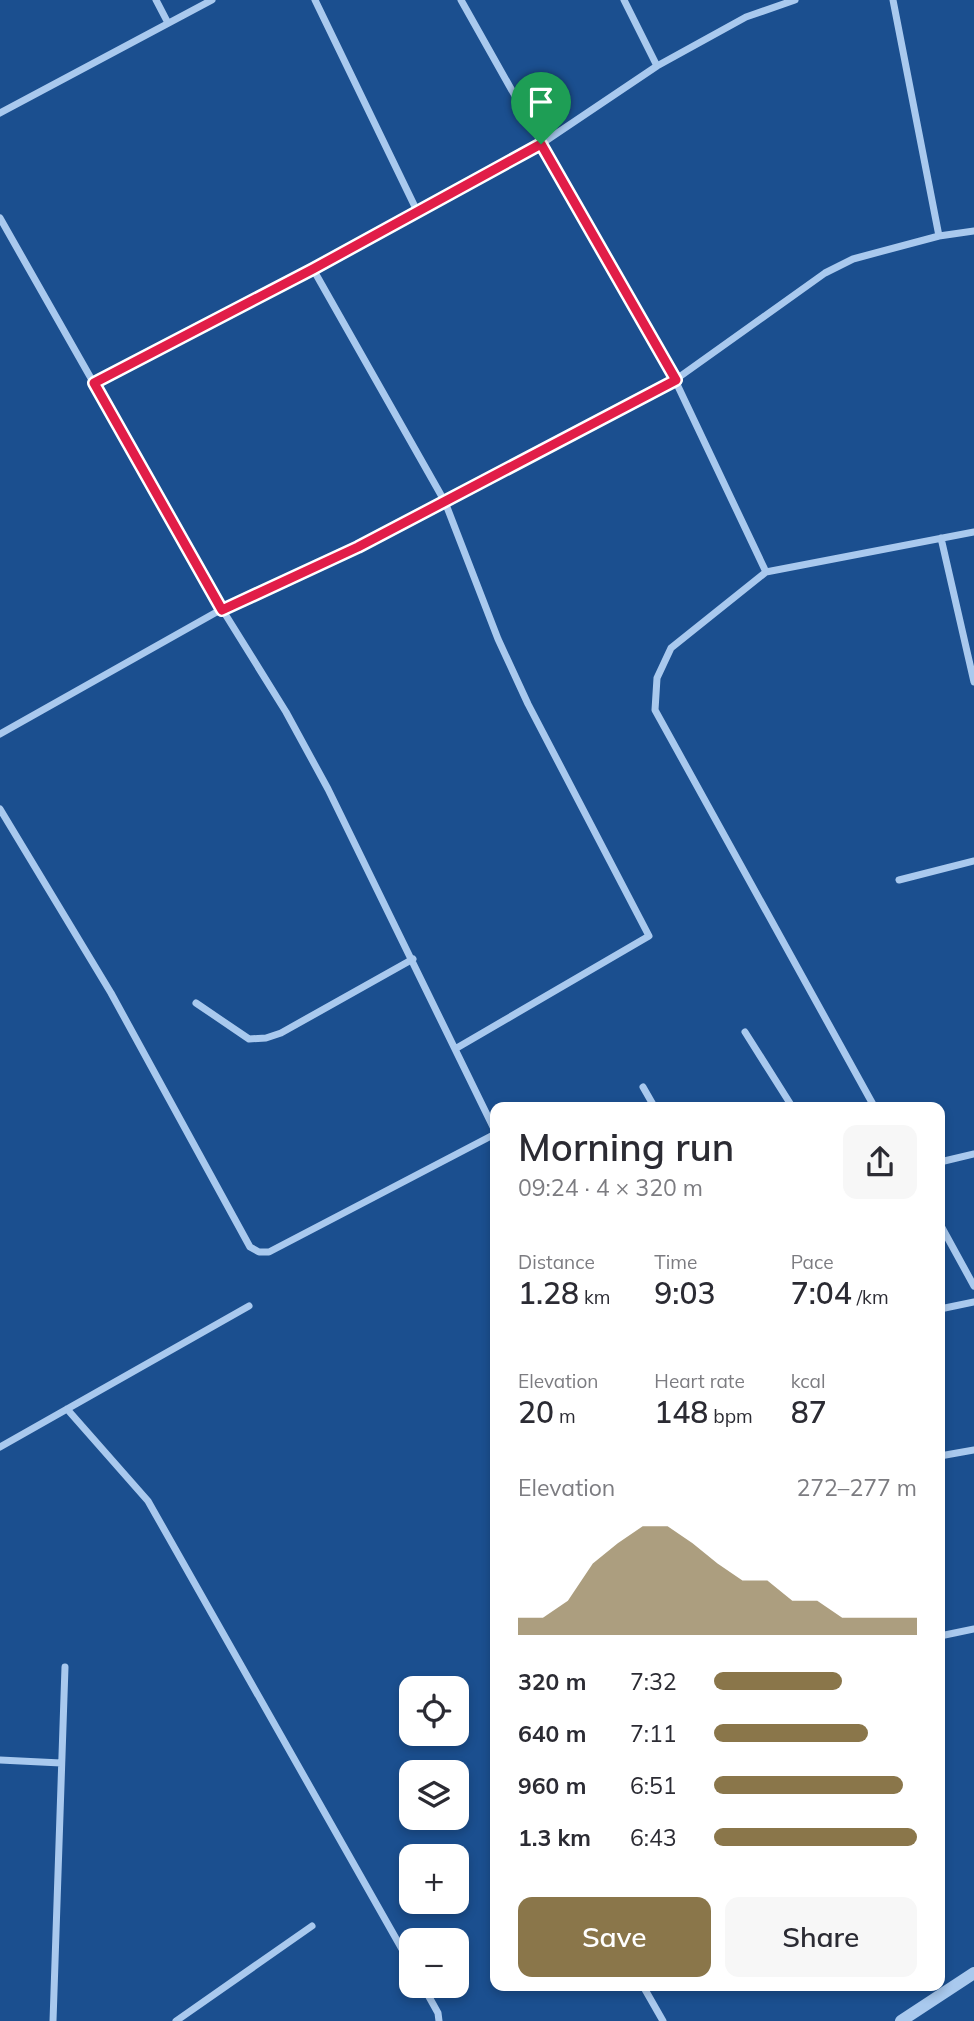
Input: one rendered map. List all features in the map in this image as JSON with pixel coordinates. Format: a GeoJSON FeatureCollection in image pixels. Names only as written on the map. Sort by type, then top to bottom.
{"type":"FeatureCollection","features":[{"type":"Feature","properties":{"kind":"street"},"geometry":{"type":"LineString","coordinates":[[156,0],[168,23]]}},
{"type":"Feature","properties":{"kind":"street"},"geometry":{"type":"LineString","coordinates":[[0,113],[212,0]]}},
{"type":"Feature","properties":{"kind":"street"},"geometry":{"type":"LineString","coordinates":[[315,0],[418,213]]}},
{"type":"Feature","properties":{"kind":"street"},"geometry":{"type":"LineString","coordinates":[[461,0],[676,380],[766,572]]}},
{"type":"Feature","properties":{"kind":"street"},"geometry":{"type":"LineString","coordinates":[[624,0],[657,66]]}},
{"type":"Feature","properties":{"kind":"street"},"geometry":{"type":"LineString","coordinates":[[94,383],[418,213],[541,144],[657,66],[746,17],[795,0]]}},
{"type":"Feature","properties":{"kind":"street"},"geometry":{"type":"LineString","coordinates":[[893,0],[939,236]]}},
{"type":"Feature","properties":{"kind":"street"},"geometry":{"type":"LineString","coordinates":[[0,218],[222,610],[286,712],[316,767],[413,959],[490,1122]]}},
{"type":"Feature","properties":{"kind":"street"},"geometry":{"type":"LineString","coordinates":[[0,734],[222,610],[358,547],[676,380],[825,273],[853,259],[939,236],[974,231]]}},
{"type":"Feature","properties":{"kind":"street"},"geometry":{"type":"LineString","coordinates":[[313,269],[445,502],[498,639],[528,704],[649,936],[455,1049]]}},
{"type":"Feature","properties":{"kind":"street"},"geometry":{"type":"LineString","coordinates":[[872,1102],[655,710],[657,678],[671,648],[766,572],[974,532]]}},
{"type":"Feature","properties":{"kind":"street"},"geometry":{"type":"LineString","coordinates":[[941,538],[974,682]]}},
{"type":"Feature","properties":{"kind":"street"},"geometry":{"type":"LineString","coordinates":[[0,809],[111,992],[250,1247],[258,1252],[269,1252],[490,1135]]}},
{"type":"Feature","properties":{"kind":"street"},"geometry":{"type":"LineString","coordinates":[[899,880],[974,861]]}},
{"type":"Feature","properties":{"kind":"street"},"geometry":{"type":"LineString","coordinates":[[196,1003],[249,1039],[266,1038],[281,1033],[413,959]]}},
{"type":"Feature","properties":{"kind":"street"},"geometry":{"type":"LineString","coordinates":[[745,1032],[789,1102]]}},
{"type":"Feature","properties":{"kind":"street"},"geometry":{"type":"LineString","coordinates":[[643,1087],[651,1102]]}},
{"type":"Feature","properties":{"kind":"street"},"geometry":{"type":"LineString","coordinates":[[945,1161],[974,1154]]}},
{"type":"Feature","properties":{"kind":"street"},"geometry":{"type":"LineString","coordinates":[[945,1233],[974,1286]]}},
{"type":"Feature","properties":{"kind":"street"},"geometry":{"type":"LineString","coordinates":[[945,1308],[974,1302]]}},
{"type":"Feature","properties":{"kind":"street"},"geometry":{"type":"LineString","coordinates":[[0,1447],[250,1306]]}},
{"type":"Feature","properties":{"kind":"street"},"geometry":{"type":"LineString","coordinates":[[67,1409],[148,1501],[399,1944]]}},
{"type":"Feature","properties":{"kind":"street"},"geometry":{"type":"LineString","coordinates":[[945,1455],[974,1450]]}},
{"type":"Feature","properties":{"kind":"street"},"geometry":{"type":"LineString","coordinates":[[945,1635],[974,1629]]}},
{"type":"Feature","properties":{"kind":"street"},"geometry":{"type":"LineString","coordinates":[[53,2021],[65,1667]]}},
{"type":"Feature","properties":{"kind":"street"},"geometry":{"type":"LineString","coordinates":[[0,1760],[61,1763]]}},
{"type":"Feature","properties":{"kind":"street"},"geometry":{"type":"LineString","coordinates":[[176,2021],[312,1926]]}},
{"type":"Feature","properties":{"kind":"street"},"geometry":{"type":"LineString","coordinates":[[901,2021],[922,2016],[974,1973]]}},
{"type":"Feature","properties":{"kind":"street"},"geometry":{"type":"LineString","coordinates":[[646,1991],[663,2021]]}},
{"type":"Feature","properties":{"kind":"street"},"geometry":{"type":"LineString","coordinates":[[430,1998],[439,2021]]}},
{"type":"Feature","properties":{"kind":"route"},"geometry":{"type":"LineString","coordinates":[[541,144],[676,380],[358,547],[222,610],[94,383],[418,213],[541,144]]}}]}
